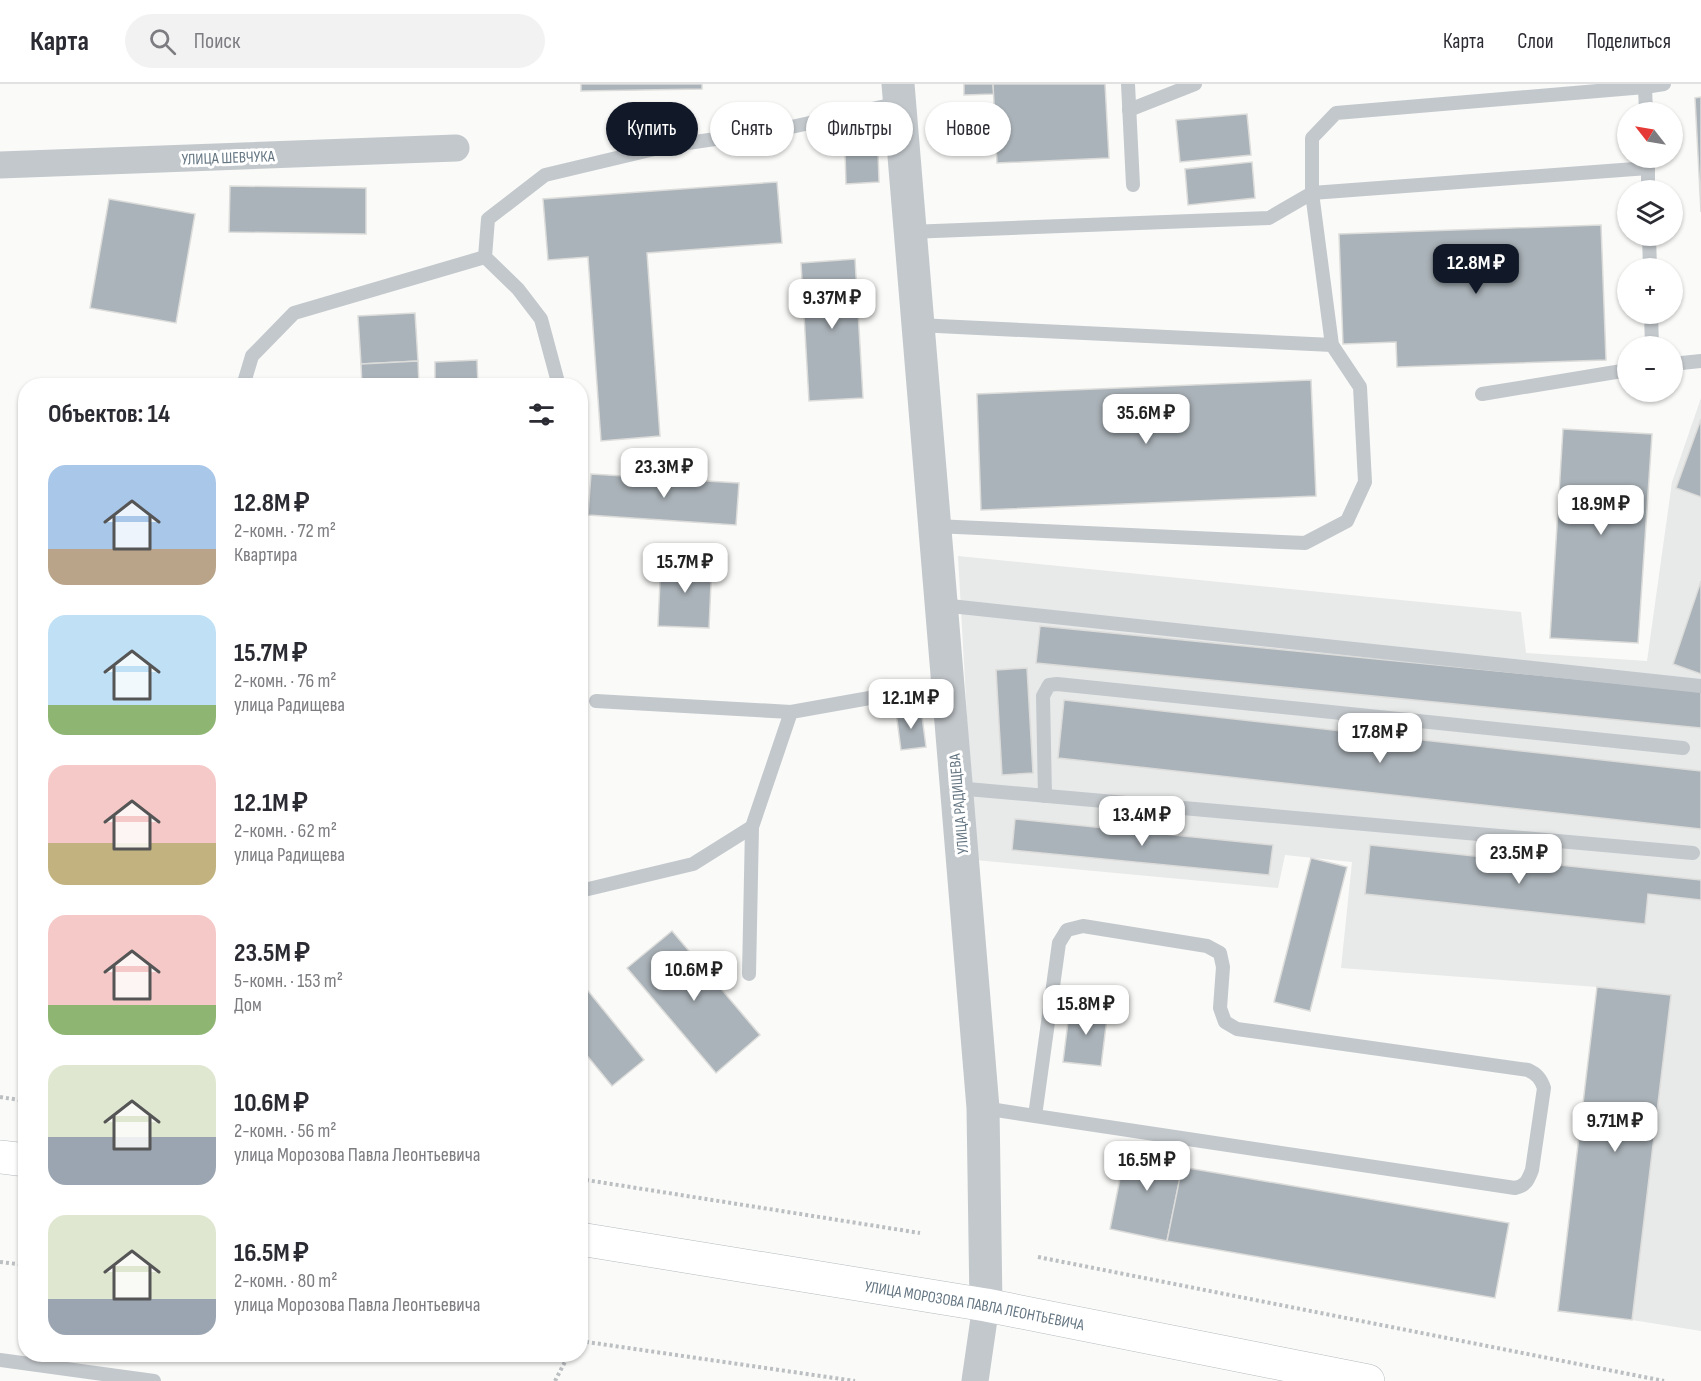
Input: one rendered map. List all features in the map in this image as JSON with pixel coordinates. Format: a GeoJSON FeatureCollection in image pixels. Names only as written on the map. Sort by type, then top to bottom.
{"type":"FeatureCollection","features":[{"type":"Feature","properties":{"kind":"main road"},"geometry":{"type":"LineString","coordinates":[[0,1157],[18,1159]]}},
{"type":"Feature","properties":{"kind":"main road","name":"УЛИЦА МОРОЗОВА ПАВЛА ЛЕОНТЬЕВИЧА"},"geometry":{"type":"LineString","coordinates":[[588,1240],[986,1305],[1368,1381]]}},
{"type":"Feature","properties":{"kind":"street","name":"УЛИЦА РАДИЩЕВА"},"geometry":{"type":"LineString","coordinates":[[898,93],[983,1108],[986,1305],[975,1381]]}},
{"type":"Feature","properties":{"kind":"street","name":"УЛИЦА ШЕВЧУКА"},"geometry":{"type":"LineString","coordinates":[[0,165],[456,148]]}},
{"type":"Feature","properties":{"kind":"lane"},"geometry":{"type":"LineString","coordinates":[[1128,84],[1133,185]]}},
{"type":"Feature","properties":{"kind":"lane"},"geometry":{"type":"LineString","coordinates":[[1129,110],[1195,84]]}},
{"type":"Feature","properties":{"kind":"lane"},"geometry":{"type":"LineString","coordinates":[[934,526],[1305,543],[1347,521],[1365,483],[1360,387],[1332,345],[1312,192],[1312,138],[1336,113],[1664,84]]}},
{"type":"Feature","properties":{"kind":"lane"},"geometry":{"type":"LineString","coordinates":[[1645,87],[1646,102]]}},
{"type":"Feature","properties":{"kind":"lane"},"geometry":{"type":"LineString","coordinates":[[485,257],[488,219],[545,175],[667,147],[778,130],[898,93]]}},
{"type":"Feature","properties":{"kind":"lane"},"geometry":{"type":"LineString","coordinates":[[909,232],[1269,218],[1312,192],[1617,166]]}},
{"type":"Feature","properties":{"kind":"lane"},"geometry":{"type":"LineString","coordinates":[[245,378],[252,356],[294,313],[485,257]]}},
{"type":"Feature","properties":{"kind":"lane"},"geometry":{"type":"LineString","coordinates":[[485,257],[518,289],[541,319],[558,378]]}},
{"type":"Feature","properties":{"kind":"lane"},"geometry":{"type":"LineString","coordinates":[[917,325],[1332,345]]}},
{"type":"Feature","properties":{"kind":"lane"},"geometry":{"type":"LineString","coordinates":[[1683,363],[1701,361]]}},
{"type":"Feature","properties":{"kind":"lane"},"geometry":{"type":"LineString","coordinates":[[1482,394],[1617,372]]}},
{"type":"Feature","properties":{"kind":"lane"},"geometry":{"type":"LineString","coordinates":[[941,605],[1701,686]]}},
{"type":"Feature","properties":{"kind":"lane"},"geometry":{"type":"LineString","coordinates":[[596,701],[790,712],[948,684]]}},
{"type":"Feature","properties":{"kind":"lane"},"geometry":{"type":"LineString","coordinates":[[1045,796],[1042,696],[1049,685],[1057,684],[1683,748]]}},
{"type":"Feature","properties":{"kind":"lane"},"geometry":{"type":"LineString","coordinates":[[748,974],[752,827],[790,712]]}},
{"type":"Feature","properties":{"kind":"lane"},"geometry":{"type":"LineString","coordinates":[[956,788],[1694,853]]}},
{"type":"Feature","properties":{"kind":"lane"},"geometry":{"type":"LineString","coordinates":[[588,889],[693,864],[752,827]]}},
{"type":"Feature","properties":{"kind":"lane"},"geometry":{"type":"LineString","coordinates":[[983,1108],[1035,1116],[1515,1188],[1523,1186],[1532,1170],[1544,1088],[1542,1081],[1535,1073],[1528,1070],[1237,1029],[1225,1022],[1220,1008],[1223,967],[1220,953],[1207,946],[1083,926],[1067,930],[1059,943],[1035,1116]]}},
{"type":"Feature","properties":{"kind":"lane"},"geometry":{"type":"LineString","coordinates":[[0,1360],[154,1381]]}},
{"type":"Feature","properties":{"kind":"path"},"geometry":{"type":"LineString","coordinates":[[0,1097],[18,1100]]}},
{"type":"Feature","properties":{"kind":"path"},"geometry":{"type":"LineString","coordinates":[[588,1180],[920,1233]]}},
{"type":"Feature","properties":{"kind":"path"},"geometry":{"type":"LineString","coordinates":[[1038,1257],[1664,1381]]}},
{"type":"Feature","properties":{"kind":"path"},"geometry":{"type":"LineString","coordinates":[[0,1262],[18,1264]]}},
{"type":"Feature","properties":{"kind":"path"},"geometry":{"type":"LineString","coordinates":[[588,1342],[855,1381]]}},
{"type":"Feature","properties":{"kind":"path"},"geometry":{"type":"LineString","coordinates":[[555,1381],[565,1362]]}},
{"type":"Feature","properties":{"kind":"shaded area"},"geometry":{"type":"Polygon","coordinates":[[[1701,398],[1701,1331],[1632,1320],[1671,995],[1597,987],[1341,968],[1352,862],[1285,855],[1278,888],[975,860],[958,556],[1521,612],[1526,653],[1647,661],[1672,482],[1701,398]]]}},
{"type":"Feature","properties":{"kind":"building"},"geometry":{"type":"Polygon","coordinates":[[[581,84],[702,84],[702,89],[581,91],[581,84]]]}},
{"type":"Feature","properties":{"kind":"building"},"geometry":{"type":"Polygon","coordinates":[[[964,84],[993,84],[994,94],[964,95],[964,84]]]}},
{"type":"Feature","properties":{"kind":"building"},"geometry":{"type":"Polygon","coordinates":[[[993,84],[1105,84],[1109,158],[997,163],[997,156],[1011,156],[1011,102],[994,102],[993,84]]]}},
{"type":"Feature","properties":{"kind":"building"},"geometry":{"type":"Polygon","coordinates":[[[1701,97],[1701,212],[1695,98],[1701,97]]]}},
{"type":"Feature","properties":{"kind":"building"},"geometry":{"type":"Polygon","coordinates":[[[1247,114],[1251,155],[1180,162],[1176,120],[1247,114]]]}},
{"type":"Feature","properties":{"kind":"building"},"geometry":{"type":"Polygon","coordinates":[[[845,156],[878,156],[879,182],[846,184],[845,156]]]}},
{"type":"Feature","properties":{"kind":"building"},"geometry":{"type":"Polygon","coordinates":[[[1252,162],[1255,198],[1188,205],[1185,169],[1252,162]]]}},
{"type":"Feature","properties":{"kind":"building"},"geometry":{"type":"Polygon","coordinates":[[[777,182],[782,243],[647,253],[660,436],[601,441],[588,257],[548,260],[543,199],[777,182]]]}},
{"type":"Feature","properties":{"kind":"building"},"geometry":{"type":"Polygon","coordinates":[[[230,186],[366,188],[366,234],[229,232],[230,186]]]}},
{"type":"Feature","properties":{"kind":"building"},"geometry":{"type":"Polygon","coordinates":[[[109,199],[195,214],[176,323],[90,308],[109,199]]]}},
{"type":"Feature","properties":{"kind":"building"},"geometry":{"type":"Polygon","coordinates":[[[1601,225],[1606,360],[1397,367],[1396,342],[1343,344],[1339,234],[1601,225]]]}},
{"type":"Feature","properties":{"kind":"building"},"geometry":{"type":"Polygon","coordinates":[[[855,259],[863,398],[809,401],[801,263],[855,259]]]}},
{"type":"Feature","properties":{"kind":"building"},"geometry":{"type":"Polygon","coordinates":[[[415,313],[418,361],[361,364],[358,316],[415,313]]]}},
{"type":"Feature","properties":{"kind":"building"},"geometry":{"type":"Polygon","coordinates":[[[477,360],[478,378],[435,378],[435,362],[477,360]]]}},
{"type":"Feature","properties":{"kind":"building"},"geometry":{"type":"Polygon","coordinates":[[[418,361],[419,378],[362,378],[361,364],[418,361]]]}},
{"type":"Feature","properties":{"kind":"building"},"geometry":{"type":"Polygon","coordinates":[[[1311,380],[1316,496],[981,510],[977,394],[1311,380]]]}},
{"type":"Feature","properties":{"kind":"building"},"geometry":{"type":"Polygon","coordinates":[[[1701,419],[1701,497],[1676,488],[1701,419]]]}},
{"type":"Feature","properties":{"kind":"building"},"geometry":{"type":"Polygon","coordinates":[[[1563,429],[1652,434],[1638,643],[1550,638],[1563,429]]]}},
{"type":"Feature","properties":{"kind":"building"},"geometry":{"type":"Polygon","coordinates":[[[591,474],[739,483],[736,525],[588,515],[591,474]]]}},
{"type":"Feature","properties":{"kind":"building"},"geometry":{"type":"Polygon","coordinates":[[[661,559],[712,561],[709,628],[658,626],[661,559]]]}},
{"type":"Feature","properties":{"kind":"building"},"geometry":{"type":"Polygon","coordinates":[[[1701,581],[1701,674],[1673,664],[1701,581]]]}},
{"type":"Feature","properties":{"kind":"building"},"geometry":{"type":"Polygon","coordinates":[[[1040,626],[1701,691],[1701,728],[1036,663],[1040,626]]]}},
{"type":"Feature","properties":{"kind":"building"},"geometry":{"type":"Polygon","coordinates":[[[1027,668],[1033,773],[1002,775],[996,670],[1027,668]]]}},
{"type":"Feature","properties":{"kind":"building"},"geometry":{"type":"Polygon","coordinates":[[[1064,700],[1701,771],[1701,829],[1058,758],[1064,700]]]}},
{"type":"Feature","properties":{"kind":"building"},"geometry":{"type":"Polygon","coordinates":[[[921,709],[926,747],[901,750],[896,712],[921,709]]]}},
{"type":"Feature","properties":{"kind":"building"},"geometry":{"type":"Polygon","coordinates":[[[1015,819],[1273,845],[1269,875],[1012,850],[1015,819]]]}},
{"type":"Feature","properties":{"kind":"building"},"geometry":{"type":"Polygon","coordinates":[[[1370,845],[1701,880],[1701,900],[1648,894],[1645,924],[1365,894],[1370,845]]]}},
{"type":"Feature","properties":{"kind":"building"},"geometry":{"type":"Polygon","coordinates":[[[1311,858],[1347,867],[1310,1011],[1274,1002],[1311,858]]]}},
{"type":"Feature","properties":{"kind":"building"},"geometry":{"type":"Polygon","coordinates":[[[672,931],[760,1035],[716,1073],[627,968],[672,931]]]}},
{"type":"Feature","properties":{"kind":"building"},"geometry":{"type":"Polygon","coordinates":[[[1597,987],[1671,995],[1632,1320],[1558,1311],[1597,987]]]}},
{"type":"Feature","properties":{"kind":"building"},"geometry":{"type":"Polygon","coordinates":[[[588,991],[644,1060],[612,1086],[588,1057],[588,991]]]}},
{"type":"Feature","properties":{"kind":"building"},"geometry":{"type":"Polygon","coordinates":[[[1070,1006],[1108,1010],[1101,1066],[1063,1062],[1070,1006]]]}},
{"type":"Feature","properties":{"kind":"building"},"geometry":{"type":"Polygon","coordinates":[[[1127,1143],[1185,1154],[1167,1241],[1110,1229],[1127,1143]]]}},
{"type":"Feature","properties":{"kind":"building"},"geometry":{"type":"Polygon","coordinates":[[[1182,1167],[1509,1223],[1495,1298],[1167,1241],[1182,1167]]]}}]}
